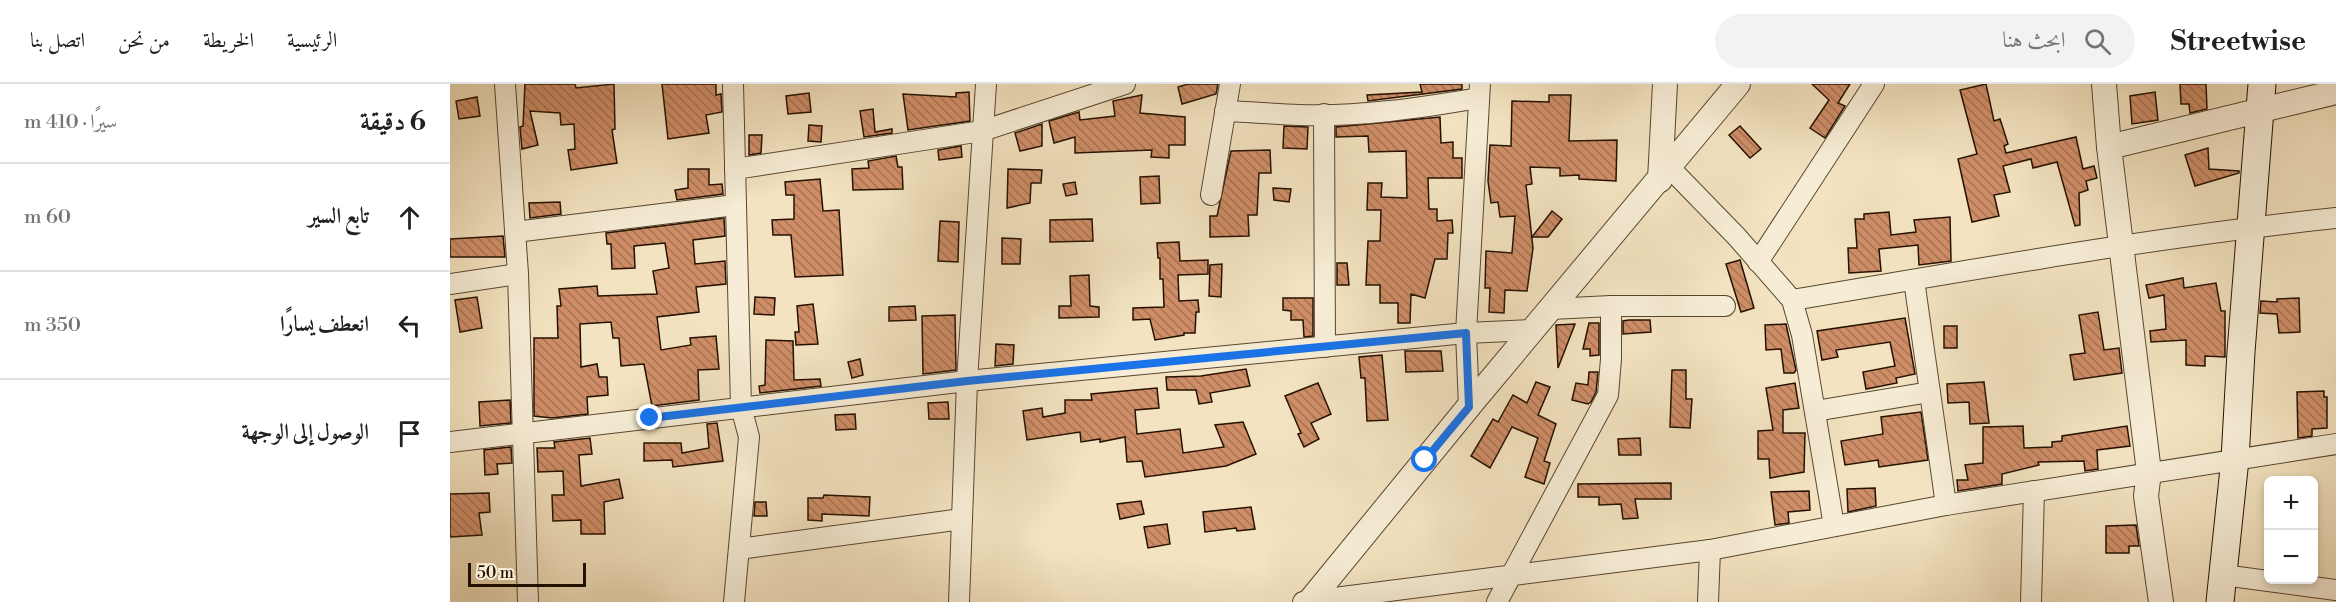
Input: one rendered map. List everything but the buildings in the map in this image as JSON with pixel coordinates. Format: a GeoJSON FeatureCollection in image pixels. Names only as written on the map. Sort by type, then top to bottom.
{"type":"FeatureCollection","features":[{"type":"Feature","properties":{"kind":"main road"},"geometry":{"type":"LineString","coordinates":[[2220,602],[2235,459],[2261,97]]}},
{"type":"Feature","properties":{"kind":"street"},"geometry":{"type":"LineString","coordinates":[[504,84],[518,274],[528,602]]}},
{"type":"Feature","properties":{"kind":"street"},"geometry":{"type":"LineString","coordinates":[[733,84],[741,407],[749,437],[734,602]]}},
{"type":"Feature","properties":{"kind":"street"},"geometry":{"type":"LineString","coordinates":[[958,602],[967,381],[986,84]]}},
{"type":"Feature","properties":{"kind":"street"},"geometry":{"type":"LineString","coordinates":[[735,169],[982,131],[1125,84]]}},
{"type":"Feature","properties":{"kind":"street"},"geometry":{"type":"LineString","coordinates":[[1210,195],[1230,84]]}},
{"type":"Feature","properties":{"kind":"street"},"geometry":{"type":"LineString","coordinates":[[1665,84],[1665,174],[1758,262],[1791,300],[1802,335],[1834,526]]}},
{"type":"Feature","properties":{"kind":"street"},"geometry":{"type":"LineString","coordinates":[[1308,602],[1738,84]]}},
{"type":"Feature","properties":{"kind":"street"},"geometry":{"type":"LineString","coordinates":[[1758,262],[1874,84]]}},
{"type":"Feature","properties":{"kind":"street"},"geometry":{"type":"LineString","coordinates":[[2104,84],[2109,147],[2149,472],[2146,495],[2160,602]]}},
{"type":"Feature","properties":{"kind":"street"},"geometry":{"type":"LineString","coordinates":[[1225,111],[1301,115],[1429,106],[1479,91],[1466,333],[1469,407]]}},
{"type":"Feature","properties":{"kind":"street"},"geometry":{"type":"LineString","coordinates":[[2109,147],[2261,97],[2336,92]]}},
{"type":"Feature","properties":{"kind":"street"},"geometry":{"type":"LineString","coordinates":[[1324,114],[1325,346]]}},
{"type":"Feature","properties":{"kind":"street"},"geometry":{"type":"LineString","coordinates":[[515,232],[735,205]]}},
{"type":"Feature","properties":{"kind":"street"},"geometry":{"type":"LineString","coordinates":[[1791,300],[2121,246],[2251,227],[2336,218]]}},
{"type":"Feature","properties":{"kind":"street"},"geometry":{"type":"LineString","coordinates":[[450,284],[518,274]]}},
{"type":"Feature","properties":{"kind":"street"},"geometry":{"type":"LineString","coordinates":[[1914,280],[1946,505]]}},
{"type":"Feature","properties":{"kind":"street"},"geometry":{"type":"LineString","coordinates":[[1551,309],[1611,306],[1725,306]]}},
{"type":"Feature","properties":{"kind":"street"},"geometry":{"type":"LineString","coordinates":[[1497,602],[1608,395],[1611,306]]}},
{"type":"Feature","properties":{"kind":"street"},"geometry":{"type":"LineString","coordinates":[[450,442],[967,381],[1466,333],[1533,330]]}},
{"type":"Feature","properties":{"kind":"street"},"geometry":{"type":"LineString","coordinates":[[1815,411],[1930,392]]}},
{"type":"Feature","properties":{"kind":"street"},"geometry":{"type":"LineString","coordinates":[[1308,602],[1710,550],[1946,505],[2336,444]]}},
{"type":"Feature","properties":{"kind":"street"},"geometry":{"type":"LineString","coordinates":[[2031,602],[2034,491]]}},
{"type":"Feature","properties":{"kind":"street"},"geometry":{"type":"LineString","coordinates":[[739,549],[962,519]]}},
{"type":"Feature","properties":{"kind":"street"},"geometry":{"type":"LineString","coordinates":[[1708,602],[1710,550]]}},
{"type":"Feature","properties":{"kind":"street"},"geometry":{"type":"LineString","coordinates":[[2223,575],[2336,590]]}},
{"type":"Feature","properties":{"kind":"route"},"geometry":{"type":"LineString","coordinates":[[650,418],[967,381],[1466,333],[1469,407],[1425,460]]}}]}
